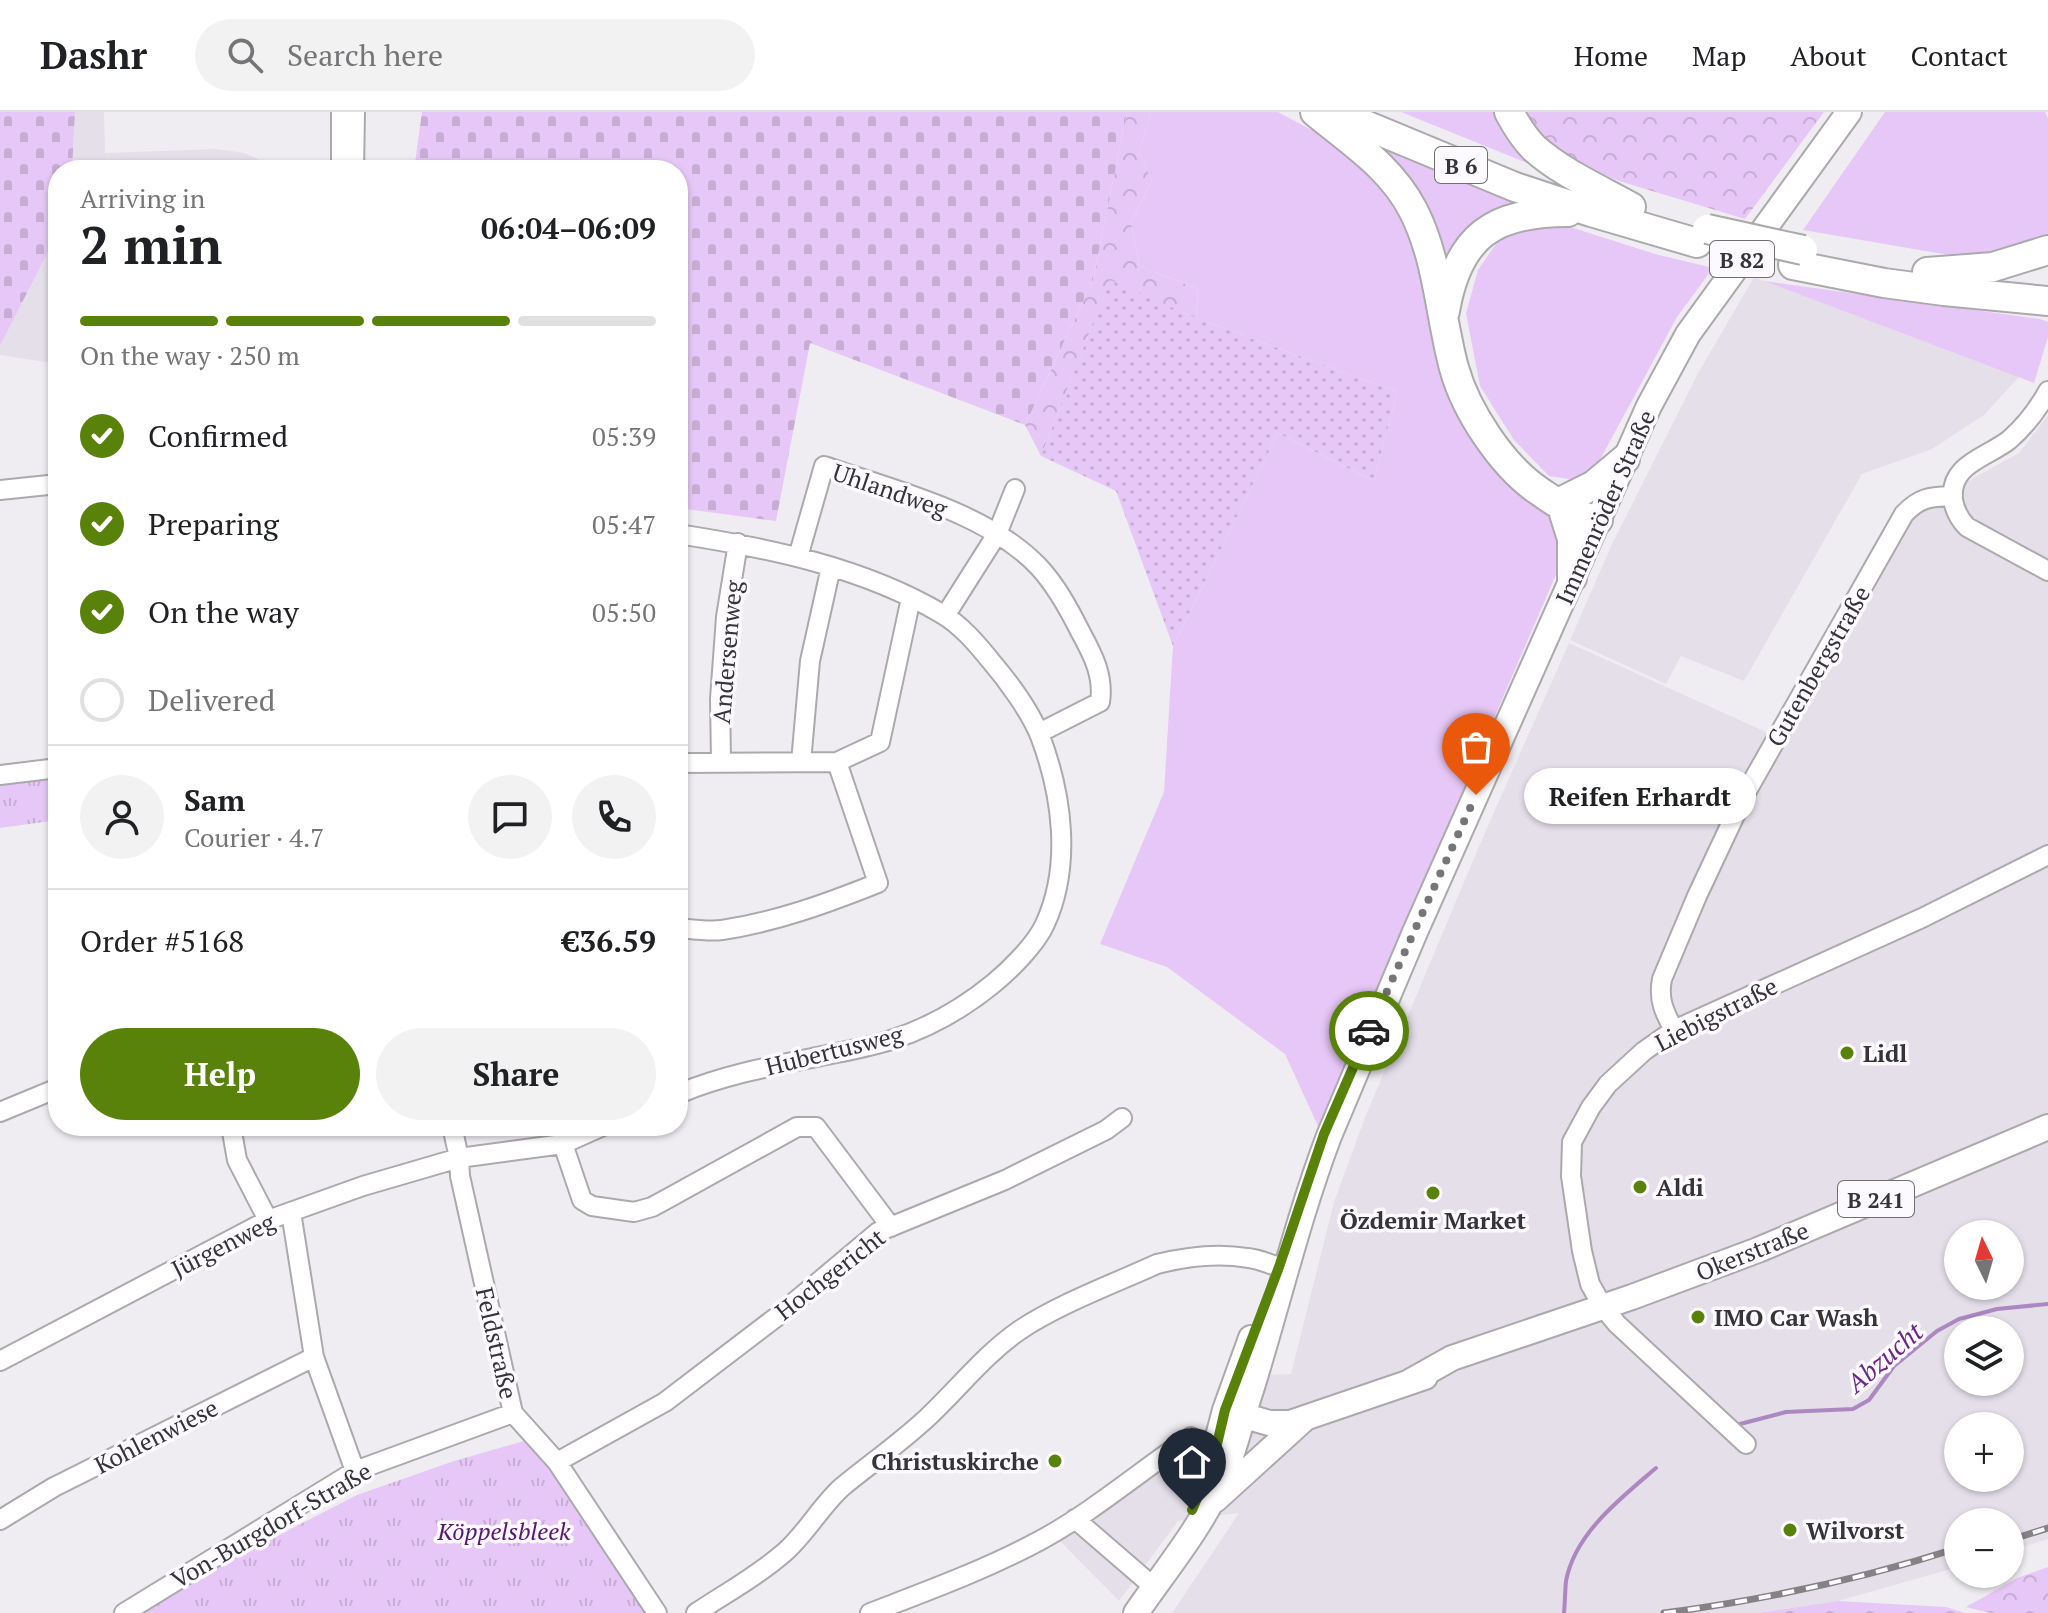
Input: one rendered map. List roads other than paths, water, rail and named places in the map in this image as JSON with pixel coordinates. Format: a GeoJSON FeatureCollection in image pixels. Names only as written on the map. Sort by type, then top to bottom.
{"type":"FeatureCollection","features":[{"type":"Feature","properties":{"kind":"highway"},"geometry":{"type":"LineString","coordinates":[[1315,112],[1372,158],[1406,198],[1422,229],[1455,371],[1487,435],[1516,472],[1557,501],[1586,511],[1598,520]]}},
{"type":"Feature","properties":{"kind":"highway","name":"B 6"},"geometry":{"type":"LineString","coordinates":[[1334,112],[1488,176],[1591,212],[1798,258],[1899,285],[2048,301]]}},
{"type":"Feature","properties":{"kind":"highway","name":"B 6"},"geometry":{"type":"LineString","coordinates":[[1374,112],[1498,163],[1631,207],[1702,236]]}},
{"type":"Feature","properties":{"kind":"highway","name":"B 6"},"geometry":{"type":"LineString","coordinates":[[1509,112],[1534,147],[1564,169],[1631,207]]}},
{"type":"Feature","properties":{"kind":"highway"},"geometry":{"type":"LineString","coordinates":[[1444,315],[1457,265],[1473,242],[1494,226],[1527,214],[1591,212]]}},
{"type":"Feature","properties":{"kind":"highway"},"geometry":{"type":"LineString","coordinates":[[1927,272],[1993,267],[2048,250]]}},
{"type":"Feature","properties":{"kind":"highway","name":"B 6"},"geometry":{"type":"LineString","coordinates":[[1798,258],[2048,286]]}},
{"type":"Feature","properties":{"kind":"highway"},"geometry":{"type":"LineString","coordinates":[[1557,501],[1594,485],[1625,459]]}},
{"type":"Feature","properties":{"kind":"highway"},"geometry":{"type":"LineString","coordinates":[[1557,501],[1572,539],[1572,578]]}},
{"type":"Feature","properties":{"kind":"main road","name":"Immenröder Straße"},"geometry":{"type":"LineString","coordinates":[[1232,1413],[1318,1166],[1415,932],[1625,459],[1688,334],[1849,112]]}},
{"type":"Feature","properties":{"kind":"main road","name":"Immenröder Straße"},"geometry":{"type":"LineString","coordinates":[[1232,1413],[1324,1134],[1415,932]]}},
{"type":"Feature","properties":{"kind":"main road","name":"Okerstraße"},"geometry":{"type":"LineString","coordinates":[[1232,1413],[1270,1418],[1307,1418],[1485,1356],[1497,1344],[1758,1250],[2048,1127]]}},
{"type":"Feature","properties":{"kind":"main road","name":"B 82"},"geometry":{"type":"LineString","coordinates":[[1136,1613],[1222,1480],[1232,1413]]}},
{"type":"Feature","properties":{"kind":"main road","name":"B 82"},"geometry":{"type":"LineString","coordinates":[[1127,1613],[1192,1510],[1232,1413]]}},
{"type":"Feature","properties":{"kind":"main road","name":"B 82"},"geometry":{"type":"LineString","coordinates":[[1207,1507],[1307,1418]]}},
{"type":"Feature","properties":{"kind":"street"},"geometry":{"type":"LineString","coordinates":[[341,112],[341,160]]}},
{"type":"Feature","properties":{"kind":"street"},"geometry":{"type":"LineString","coordinates":[[354,160],[355,112]]}},
{"type":"Feature","properties":{"kind":"street"},"geometry":{"type":"LineString","coordinates":[[2048,391],[2021,429],[1960,472],[1952,489],[1958,517],[1967,527],[2048,571]]}},
{"type":"Feature","properties":{"kind":"street","name":"Uhlandweg"},"geometry":{"type":"LineString","coordinates":[[798,557],[824,466],[956,512],[997,534],[1037,566],[1066,603],[1094,657],[1102,688],[1100,702],[1039,733]]}},
{"type":"Feature","properties":{"kind":"street"},"geometry":{"type":"LineString","coordinates":[[0,490],[48,485]]}},
{"type":"Feature","properties":{"kind":"street"},"geometry":{"type":"LineString","coordinates":[[945,616],[997,534],[1015,489]]}},
{"type":"Feature","properties":{"kind":"street","name":"Gutenbergstraße"},"geometry":{"type":"LineString","coordinates":[[1674,1030],[1661,1003],[1662,979],[1744,796],[1904,514],[1922,500],[1953,496]]}},
{"type":"Feature","properties":{"kind":"street","name":"Hubertusweg"},"geometry":{"type":"LineString","coordinates":[[688,536],[738,543],[831,567],[911,598],[945,616],[976,643],[1007,679],[1039,733],[1053,779],[1062,829],[1055,896],[1042,930],[996,982],[967,1004],[893,1040],[745,1071],[688,1090]]}},
{"type":"Feature","properties":{"kind":"street","name":"Andersenweg"},"geometry":{"type":"LineString","coordinates":[[721,761],[720,699],[726,617],[738,543]]}},
{"type":"Feature","properties":{"kind":"street"},"geometry":{"type":"LineString","coordinates":[[801,762],[810,661],[831,567]]}},
{"type":"Feature","properties":{"kind":"street"},"geometry":{"type":"LineString","coordinates":[[688,763],[837,762],[880,742],[911,598]]}},
{"type":"Feature","properties":{"kind":"street"},"geometry":{"type":"LineString","coordinates":[[688,928],[719,930],[788,915],[878,883],[837,762]]}},
{"type":"Feature","properties":{"kind":"street"},"geometry":{"type":"LineString","coordinates":[[0,775],[48,769]]}},
{"type":"Feature","properties":{"kind":"street","name":"Liebigstraße"},"geometry":{"type":"LineString","coordinates":[[1746,1444],[1627,1335],[1603,1307],[1590,1284],[1582,1251],[1571,1176],[1572,1142],[1608,1084],[1644,1051],[1674,1030],[1922,918],[2048,855]]}},
{"type":"Feature","properties":{"kind":"street"},"geometry":{"type":"LineString","coordinates":[[0,1112],[48,1092]]}},
{"type":"Feature","properties":{"kind":"street","name":"Hochgericht"},"geometry":{"type":"LineString","coordinates":[[557,1462],[665,1402],[779,1315],[878,1232],[1005,1180],[1106,1130],[1122,1118]]}},
{"type":"Feature","properties":{"kind":"street"},"geometry":{"type":"LineString","coordinates":[[563,1144],[582,1200],[592,1206],[634,1212],[652,1207],[797,1127],[816,1127],[891,1227]]}},
{"type":"Feature","properties":{"kind":"street"},"geometry":{"type":"LineString","coordinates":[[233,1136],[237,1160],[268,1220]]}},
{"type":"Feature","properties":{"kind":"street","name":"Feldstraße"},"geometry":{"type":"LineString","coordinates":[[454,1136],[460,1176],[513,1413],[557,1462],[657,1613]]}},
{"type":"Feature","properties":{"kind":"street"},"geometry":{"type":"LineString","coordinates":[[459,1158],[563,1144],[581,1136]]}},
{"type":"Feature","properties":{"kind":"street","name":"Jürgenweg"},"geometry":{"type":"LineString","coordinates":[[0,1361],[268,1220],[363,1186],[459,1158]]}},
{"type":"Feature","properties":{"kind":"street"},"geometry":{"type":"LineString","coordinates":[[291,1212],[314,1357],[355,1471]]}},
{"type":"Feature","properties":{"kind":"street"},"geometry":{"type":"LineString","coordinates":[[696,1613],[787,1551],[840,1489],[928,1417],[1018,1331],[1157,1264],[1173,1260],[1228,1256],[1279,1267]]}},
{"type":"Feature","properties":{"kind":"street","name":"Kohlenwiese"},"geometry":{"type":"LineString","coordinates":[[0,1520],[54,1487],[314,1357]]}},
{"type":"Feature","properties":{"kind":"street","name":"Von-Burgdorf-Straße"},"geometry":{"type":"LineString","coordinates":[[124,1613],[355,1471],[513,1413]]}},
{"type":"Feature","properties":{"kind":"street"},"geometry":{"type":"LineString","coordinates":[[870,1613],[962,1578],[1039,1541],[1191,1437]]}},
{"type":"Feature","properties":{"kind":"street"},"geometry":{"type":"LineString","coordinates":[[1075,1519],[1148,1582]]}},
{"type":"Feature","properties":{"kind":"waterway","name":"Abzucht"},"geometry":{"type":"LineString","coordinates":[[1740,1424],[1786,1412],[1853,1409],[1869,1400],[1894,1366],[1937,1331],[1959,1319],[1997,1309],[2048,1304]]}},
{"type":"Feature","properties":{"kind":"waterway","name":"Abzucht"},"geometry":{"type":"LineString","coordinates":[[1564,1613],[1566,1581],[1579,1547],[1601,1518],[1656,1468]]}},
{"type":"Feature","properties":{"kind":"railway"},"geometry":{"type":"LineString","coordinates":[[2024,1536],[2048,1528]]}},
{"type":"Feature","properties":{"kind":"railway"},"geometry":{"type":"LineString","coordinates":[[1664,1613],[1812,1587],[1944,1552]]}},
{"type":"Feature","properties":{"kind":"place","name":"Reifen Erhardt"},"geometry":{"type":"Point","coordinates":[1476,795]}},
{"type":"Feature","properties":{"kind":"place","name":"Lidl"},"geometry":{"type":"Point","coordinates":[1847,1053]}},
{"type":"Feature","properties":{"kind":"place","name":"Aldi"},"geometry":{"type":"Point","coordinates":[1640,1187]}},
{"type":"Feature","properties":{"kind":"place","name":"Özdemir Market"},"geometry":{"type":"Point","coordinates":[1433,1193]}},
{"type":"Feature","properties":{"kind":"place","name":"IMO Car Wash"},"geometry":{"type":"Point","coordinates":[1698,1317]}},
{"type":"Feature","properties":{"kind":"place","name":"Christuskirche"},"geometry":{"type":"Point","coordinates":[1055,1461]}},
{"type":"Feature","properties":{"kind":"place","name":"Wilvorst"},"geometry":{"type":"Point","coordinates":[1790,1530]}},
{"type":"Feature","properties":{"kind":"park label","name":"Köppelsbleek"},"geometry":{"type":"Point","coordinates":[504,1531]}}]}
